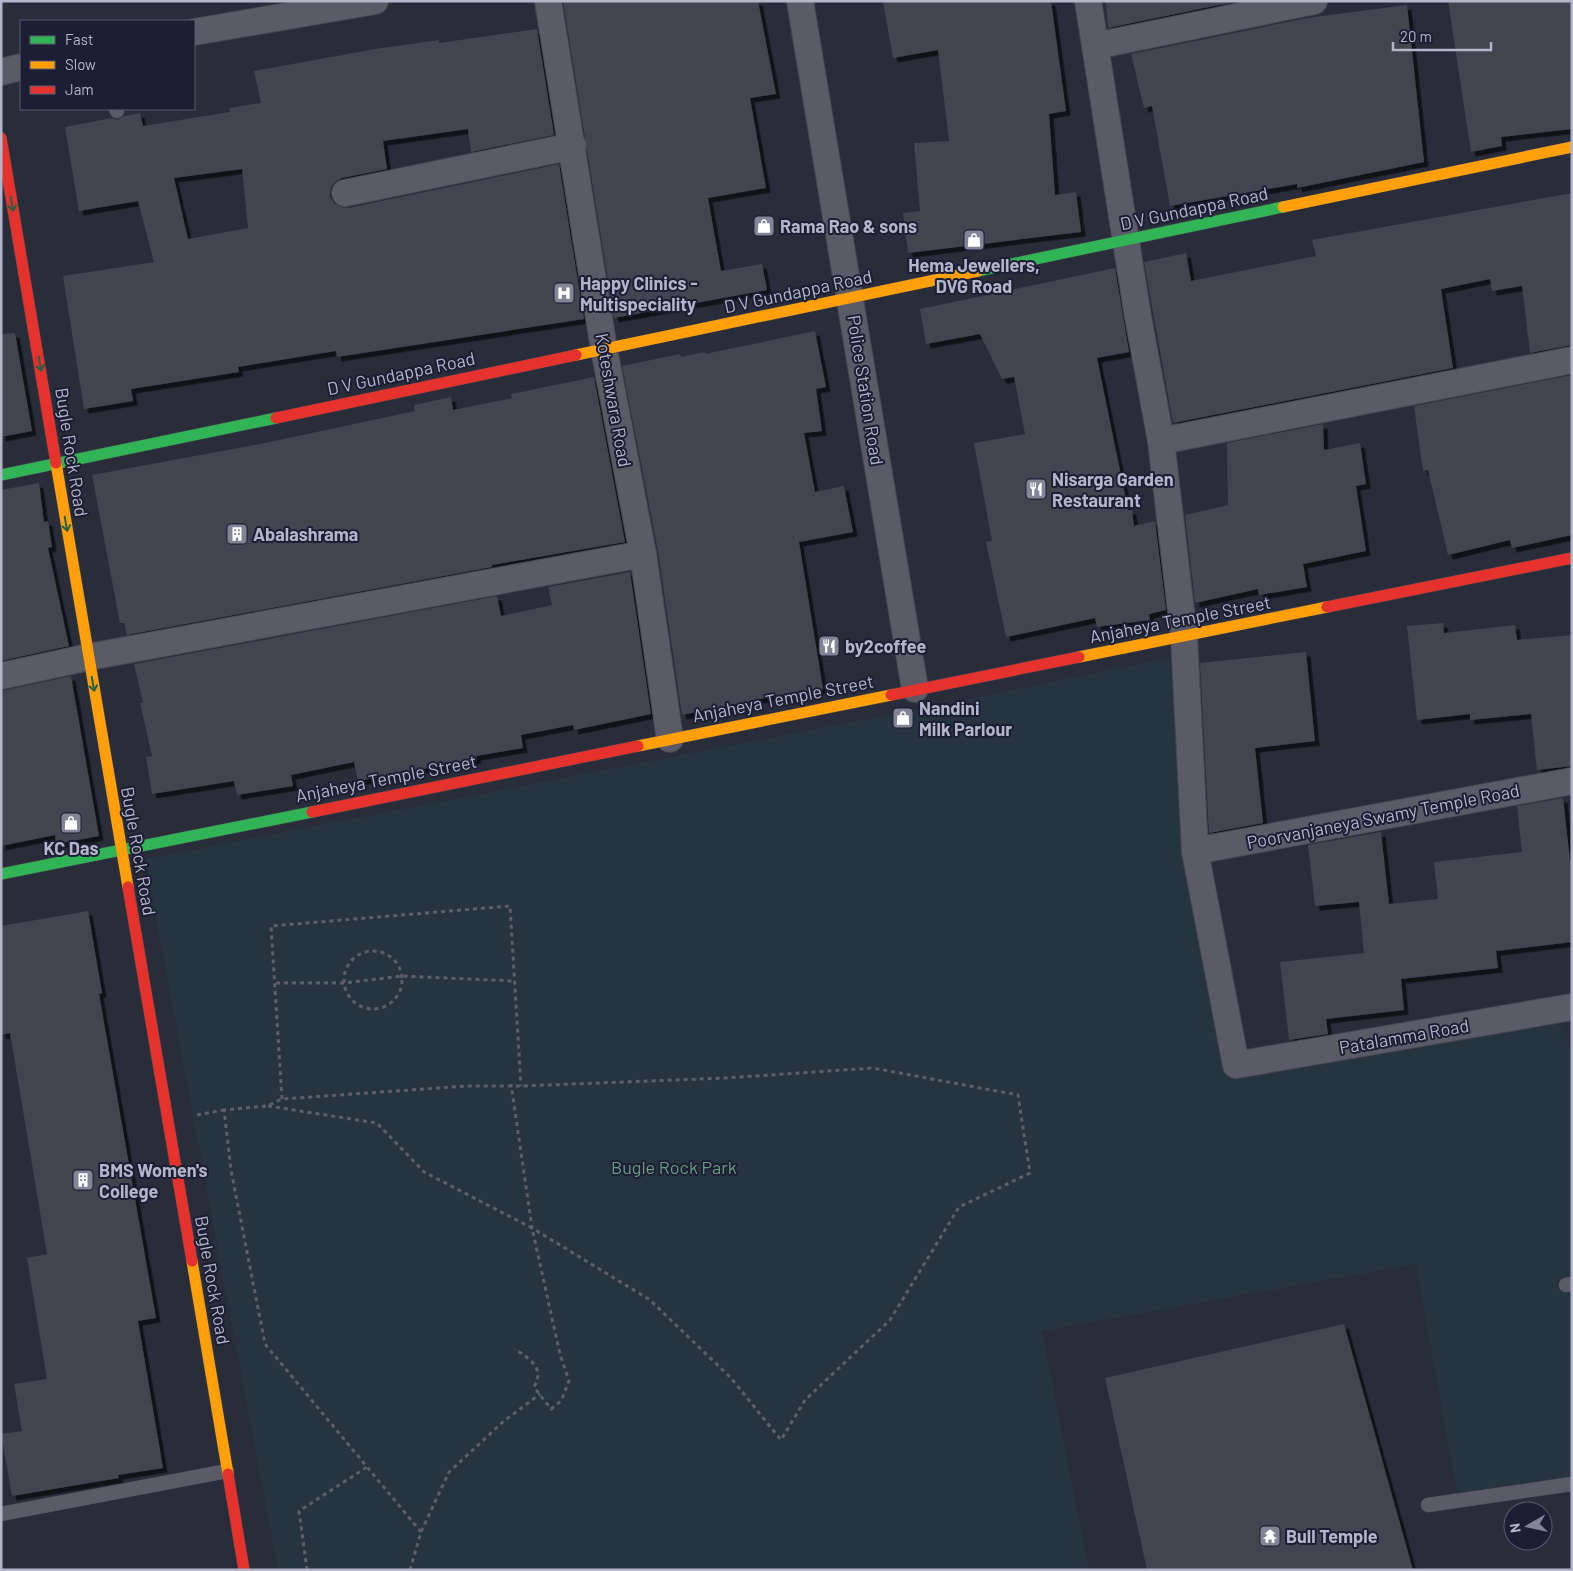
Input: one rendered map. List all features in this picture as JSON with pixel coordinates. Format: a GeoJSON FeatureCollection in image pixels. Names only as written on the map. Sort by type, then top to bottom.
{"type":"FeatureCollection","features":[{"type":"Feature","properties":{"kind":"street"},"geometry":{"type":"LineString","coordinates":[[195,32],[375,1]]}},
{"type":"Feature","properties":{"kind":"street","name":"Koteshwara Road"},"geometry":{"type":"LineString","coordinates":[[548,1],[573,146],[604,349],[643,554],[670,739]]}},
{"type":"Feature","properties":{"kind":"street","name":"Police Station Road"},"geometry":{"type":"LineString","coordinates":[[800,1],[851,297],[915,690]]}},
{"type":"Feature","properties":{"kind":"street"},"geometry":{"type":"LineString","coordinates":[[1088,1],[1160,442],[1184,636],[1195,851]]}},
{"type":"Feature","properties":{"kind":"street"},"geometry":{"type":"LineString","coordinates":[[1095,46],[1314,1]]}},
{"type":"Feature","properties":{"kind":"street"},"geometry":{"type":"LineString","coordinates":[[1,72],[20,67]]}},
{"type":"Feature","properties":{"kind":"street","name":"Bugle Rock Road"},"geometry":{"type":"LineString","coordinates":[[1,138],[244,1570]]}},
{"type":"Feature","properties":{"kind":"street"},"geometry":{"type":"LineString","coordinates":[[345,194],[573,146]]}},
{"type":"Feature","properties":{"kind":"street","name":"D V Gundappa Road"},"geometry":{"type":"LineString","coordinates":[[1,475],[1572,147]]}},
{"type":"Feature","properties":{"kind":"street"},"geometry":{"type":"LineString","coordinates":[[1160,442],[1572,360]]}},
{"type":"Feature","properties":{"kind":"street"},"geometry":{"type":"LineString","coordinates":[[1,676],[89,657],[643,554]]}},
{"type":"Feature","properties":{"kind":"street","name":"Anjaheya Temple Street"},"geometry":{"type":"LineString","coordinates":[[1,874],[1572,558]]}},
{"type":"Feature","properties":{"kind":"street","name":"Poorvanjaneya Swamy Temple Road"},"geometry":{"type":"LineString","coordinates":[[1195,851],[1572,781]]}},
{"type":"Feature","properties":{"kind":"street","name":"Patalamma Road"},"geometry":{"type":"LineString","coordinates":[[1195,851],[1236,1065],[1572,1007]]}},
{"type":"Feature","properties":{"kind":"lane"},"geometry":{"type":"LineString","coordinates":[[1,1514],[227,1471]]}},
{"type":"Feature","properties":{"kind":"lane"},"geometry":{"type":"LineString","coordinates":[[1428,1505],[1572,1484]]}},
{"type":"Feature","properties":{"kind":"path"},"geometry":{"type":"LineString","coordinates":[[282,1099],[271,926],[510,906],[521,1086]]}},
{"type":"Feature","properties":{"kind":"path"},"geometry":{"type":"LineString","coordinates":[[369,950],[384,952],[397,962],[402,976],[400,991],[390,1003],[376,1009],[361,1007],[349,997],[344,983],[346,968],[355,956],[369,950]]}},
{"type":"Feature","properties":{"kind":"path"},"geometry":{"type":"LineString","coordinates":[[276,983],[344,983],[402,976],[514,982]]}},
{"type":"Feature","properties":{"kind":"path"},"geometry":{"type":"LineString","coordinates":[[267,1106],[282,1099],[511,1084],[521,1086],[726,1078],[873,1068],[1018,1095],[1030,1172],[959,1207],[890,1320],[805,1400],[781,1440],[731,1378],[650,1300],[532,1228],[424,1172],[377,1124],[267,1106],[224,1110],[230,1170],[265,1344],[421,1532]]}},
{"type":"Feature","properties":{"kind":"path"},"geometry":{"type":"LineString","coordinates":[[511,1084],[532,1228],[560,1354],[569,1381],[561,1401],[551,1409],[534,1387],[538,1380],[535,1363],[515,1349]]}},
{"type":"Feature","properties":{"kind":"path"},"geometry":{"type":"LineString","coordinates":[[410,1570],[421,1532],[449,1472],[504,1421],[540,1394]]}},
{"type":"Feature","properties":{"kind":"path"},"geometry":{"type":"LineString","coordinates":[[307,1570],[299,1511],[367,1467]]}},
{"type":"Feature","properties":{"kind":"green space","name":"Bugle Rock Park"},"geometry":{"type":"Polygon","coordinates":[[[1175,657],[1183,854],[1230,1077],[1557,1018],[1572,1054],[1572,1487],[1459,1504],[1416,1264],[1042,1331],[1089,1570],[278,1570],[145,859],[919,709],[1175,657]]]}},
{"type":"Feature","properties":{"kind":"building"},"geometry":{"type":"Polygon","coordinates":[[[563,1],[758,1],[776,94],[750,98],[766,188],[708,198],[721,271],[762,264],[767,290],[614,318],[563,1]]]}},
{"type":"Feature","properties":{"kind":"building"},"geometry":{"type":"Polygon","coordinates":[[[883,1],[1051,1],[1066,111],[1049,114],[1055,195],[1076,192],[1081,232],[908,253],[903,213],[920,211],[914,143],[949,141],[938,50],[893,58],[883,1]]]}},
{"type":"Feature","properties":{"kind":"building"},"geometry":{"type":"Polygon","coordinates":[[[1106,1],[1238,1],[1108,28],[1106,1]]]}},
{"type":"Feature","properties":{"kind":"building"},"geometry":{"type":"Polygon","coordinates":[[[1448,1],[1572,1],[1572,129],[1501,137],[1502,146],[1471,152],[1448,1]]]}},
{"type":"Feature","properties":{"kind":"building"},"geometry":{"type":"Polygon","coordinates":[[[1407,5],[1424,162],[1297,188],[1297,184],[1170,206],[1152,106],[1144,108],[1131,54],[1307,18],[1407,5]]]}},
{"type":"Feature","properties":{"kind":"building"},"geometry":{"type":"Polygon","coordinates":[[[537,29],[554,135],[471,152],[468,129],[383,141],[387,169],[342,178],[335,182],[331,188],[330,196],[334,203],[348,208],[559,164],[584,319],[337,357],[336,351],[238,367],[239,372],[131,389],[133,401],[84,409],[63,276],[154,262],[138,201],[79,211],[65,127],[112,118],[117,120],[124,116],[140,113],[143,126],[230,112],[229,108],[261,103],[254,71],[375,49],[439,40],[439,43],[537,29]],[[242,169],[174,178],[188,239],[248,228],[242,169]]]}},
{"type":"Feature","properties":{"kind":"building"},"geometry":{"type":"Polygon","coordinates":[[[1572,193],[1572,345],[1530,353],[1522,286],[1492,291],[1490,279],[1441,289],[1453,368],[1173,423],[1144,262],[1186,253],[1191,281],[1316,256],[1312,240],[1572,193]]]}},
{"type":"Feature","properties":{"kind":"building"},"geometry":{"type":"Polygon","coordinates":[[[1115,268],[1129,352],[1097,358],[1128,510],[1132,510],[1134,526],[1155,521],[1166,610],[1149,614],[1150,620],[1097,627],[1095,618],[1006,637],[986,542],[992,541],[974,443],[1025,434],[1014,377],[1002,379],[980,334],[926,344],[920,309],[1115,268]]]}},
{"type":"Feature","properties":{"kind":"building"},"geometry":{"type":"Polygon","coordinates":[[[815,331],[826,387],[816,389],[822,431],[804,433],[815,492],[844,486],[853,532],[799,542],[823,689],[794,694],[794,692],[682,715],[658,551],[622,366],[680,354],[681,357],[705,352],[705,354],[815,331]]]}},
{"type":"Feature","properties":{"kind":"building"},"geometry":{"type":"Polygon","coordinates":[[[15,333],[32,431],[1,437],[1,334],[15,333]]]}},
{"type":"Feature","properties":{"kind":"building"},"geometry":{"type":"Polygon","coordinates":[[[1572,375],[1572,535],[1512,548],[1510,540],[1448,555],[1428,470],[1423,471],[1414,406],[1572,375]]]}},
{"type":"Feature","properties":{"kind":"building"},"geometry":{"type":"Polygon","coordinates":[[[594,377],[625,542],[492,565],[492,567],[127,635],[124,623],[120,623],[92,475],[260,444],[415,411],[414,405],[451,397],[453,410],[512,398],[511,394],[594,377]]]}},
{"type":"Feature","properties":{"kind":"building"},"geometry":{"type":"Polygon","coordinates":[[[1323,424],[1324,450],[1360,443],[1366,484],[1356,486],[1366,551],[1303,564],[1307,587],[1259,595],[1258,589],[1195,603],[1185,515],[1228,505],[1227,443],[1323,424]]]}},
{"type":"Feature","properties":{"kind":"building"},"geometry":{"type":"Polygon","coordinates":[[[39,483],[44,522],[48,521],[52,547],[48,548],[69,646],[1,661],[1,490],[39,483]]]}},
{"type":"Feature","properties":{"kind":"building"},"geometry":{"type":"Polygon","coordinates":[[[630,572],[651,714],[574,730],[573,725],[521,735],[523,748],[476,756],[477,759],[358,781],[354,762],[291,775],[293,786],[237,795],[234,781],[152,794],[146,757],[152,756],[140,703],[143,703],[134,664],[497,596],[501,616],[552,605],[548,587],[630,572]]]}},
{"type":"Feature","properties":{"kind":"building"},"geometry":{"type":"Polygon","coordinates":[[[1443,623],[1444,633],[1515,625],[1517,640],[1572,635],[1572,766],[1537,770],[1531,714],[1470,720],[1470,714],[1417,720],[1407,626],[1443,623]]]}},
{"type":"Feature","properties":{"kind":"building"},"geometry":{"type":"Polygon","coordinates":[[[1306,652],[1315,741],[1255,748],[1263,823],[1209,833],[1200,663],[1306,652]]]}},
{"type":"Feature","properties":{"kind":"building"},"geometry":{"type":"Polygon","coordinates":[[[71,676],[99,836],[56,844],[55,835],[1,846],[1,691],[71,676]]]}},
{"type":"Feature","properties":{"kind":"building"},"geometry":{"type":"Polygon","coordinates":[[[1563,798],[1570,860],[1572,859],[1572,942],[1496,951],[1498,968],[1401,979],[1404,1010],[1326,1019],[1328,1034],[1289,1040],[1280,962],[1364,953],[1359,902],[1315,906],[1308,845],[1381,832],[1389,904],[1438,899],[1434,862],[1522,852],[1517,806],[1563,798]]]}},
{"type":"Feature","properties":{"kind":"building","name":"BMS Women's College"},"geometry":{"type":"Polygon","coordinates":[[[88,911],[102,993],[99,994],[156,1318],[138,1321],[163,1468],[118,1475],[119,1478],[12,1496],[1,1434],[22,1431],[14,1384],[47,1379],[27,1258],[47,1254],[10,1033],[1,1035],[1,926],[88,911]]]}},
{"type":"Feature","properties":{"kind":"building"},"geometry":{"type":"Polygon","coordinates":[[[1344,1324],[1413,1570],[1147,1570],[1105,1378],[1344,1324]]]}},
{"type":"Feature","properties":{"kind":"traffic: fast"},"geometry":{"type":"LineString","coordinates":[[978,271],[1283,207]]}},
{"type":"Feature","properties":{"kind":"traffic: fast"},"geometry":{"type":"LineString","coordinates":[[1,475],[276,418]]}},
{"type":"Feature","properties":{"kind":"traffic: fast"},"geometry":{"type":"LineString","coordinates":[[1,874],[312,812]]}},
{"type":"Feature","properties":{"kind":"traffic: slow"},"geometry":{"type":"LineString","coordinates":[[1283,207],[1572,147]]}},
{"type":"Feature","properties":{"kind":"traffic: slow"},"geometry":{"type":"LineString","coordinates":[[576,355],[978,271]]}},
{"type":"Feature","properties":{"kind":"traffic: slow"},"geometry":{"type":"LineString","coordinates":[[56,463],[128,887]]}},
{"type":"Feature","properties":{"kind":"traffic: slow"},"geometry":{"type":"LineString","coordinates":[[1079,657],[1327,607]]}},
{"type":"Feature","properties":{"kind":"traffic: slow"},"geometry":{"type":"LineString","coordinates":[[638,746],[891,695]]}},
{"type":"Feature","properties":{"kind":"traffic: slow"},"geometry":{"type":"LineString","coordinates":[[192,1261],[228,1474]]}},
{"type":"Feature","properties":{"kind":"traffic: jam"},"geometry":{"type":"LineString","coordinates":[[1,138],[56,463]]}},
{"type":"Feature","properties":{"kind":"traffic: jam"},"geometry":{"type":"LineString","coordinates":[[276,418],[576,355]]}},
{"type":"Feature","properties":{"kind":"traffic: jam"},"geometry":{"type":"LineString","coordinates":[[1327,607],[1572,558]]}},
{"type":"Feature","properties":{"kind":"traffic: jam"},"geometry":{"type":"LineString","coordinates":[[891,695],[1079,657]]}},
{"type":"Feature","properties":{"kind":"traffic: jam"},"geometry":{"type":"LineString","coordinates":[[312,812],[638,746]]}},
{"type":"Feature","properties":{"kind":"traffic: jam"},"geometry":{"type":"LineString","coordinates":[[128,887],[192,1261]]}},
{"type":"Feature","properties":{"kind":"traffic: jam"},"geometry":{"type":"LineString","coordinates":[[228,1474],[244,1570]]}},
{"type":"Feature","properties":{"kind":"place","name":"Rama Rao & sons"},"geometry":{"type":"Point","coordinates":[764,226]}},
{"type":"Feature","properties":{"kind":"place","name":"Hema Jewellers, DVG Road"},"geometry":{"type":"Point","coordinates":[974,240]}},
{"type":"Feature","properties":{"kind":"place","name":"Happy Clinics - Multispeciality"},"geometry":{"type":"Point","coordinates":[564,293]}},
{"type":"Feature","properties":{"kind":"place","name":"Nisarga Garden Restaurant"},"geometry":{"type":"Point","coordinates":[1036,489]}},
{"type":"Feature","properties":{"kind":"place","name":"Abalashrama"},"geometry":{"type":"Point","coordinates":[237,534]}},
{"type":"Feature","properties":{"kind":"place","name":"by2coffee"},"geometry":{"type":"Point","coordinates":[829,646]}},
{"type":"Feature","properties":{"kind":"place","name":"Nandini Milk Parlour"},"geometry":{"type":"Point","coordinates":[903,718]}},
{"type":"Feature","properties":{"kind":"place","name":"KC Das"},"geometry":{"type":"Point","coordinates":[71,823]}},
{"type":"Feature","properties":{"kind":"place","name":"BMS Women's College"},"geometry":{"type":"Point","coordinates":[83,1180]}},
{"type":"Feature","properties":{"kind":"place","name":"Bull Temple"},"geometry":{"type":"Point","coordinates":[1270,1536]}}]}
